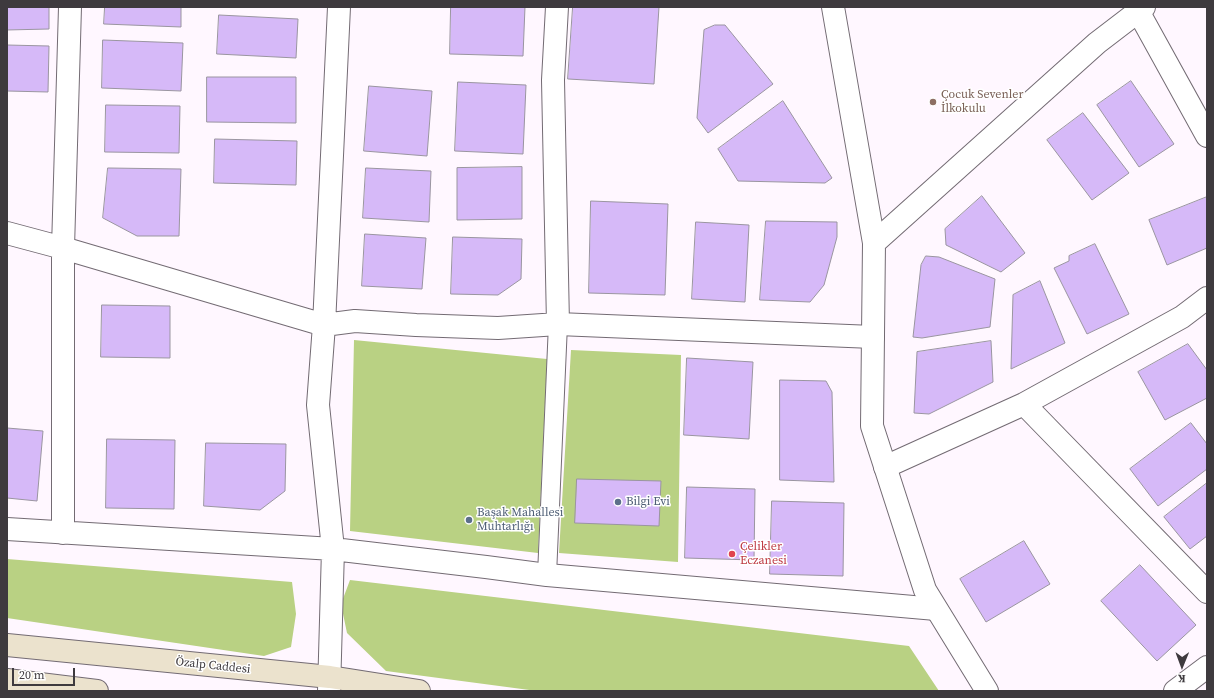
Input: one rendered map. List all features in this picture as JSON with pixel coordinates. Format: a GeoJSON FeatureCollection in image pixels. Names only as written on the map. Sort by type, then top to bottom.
{"type":"FeatureCollection","features":[{"type":"Feature","properties":{"kind":"main road","name":"Özalp Caddesi"},"geometry":{"type":"LineString","coordinates":[[7,645],[329,684],[419,691]]}},
{"type":"Feature","properties":{"kind":"main road"},"geometry":{"type":"LineString","coordinates":[[7,680],[97,691]]}},
{"type":"Feature","properties":{"kind":"street"},"geometry":{"type":"LineString","coordinates":[[63,532],[63,248],[70,7]]}},
{"type":"Feature","properties":{"kind":"street"},"geometry":{"type":"LineString","coordinates":[[329,684],[333,549],[318,405],[324,325],[339,7]]}},
{"type":"Feature","properties":{"kind":"street"},"geometry":{"type":"LineString","coordinates":[[547,575],[558,324],[553,80],[557,7]]}},
{"type":"Feature","properties":{"kind":"street"},"geometry":{"type":"LineString","coordinates":[[830,8],[874,243],[872,426],[925,590],[987,691]]}},
{"type":"Feature","properties":{"kind":"street"},"geometry":{"type":"LineString","coordinates":[[874,243],[1097,43],[1141,9],[1207,136]]}},
{"type":"Feature","properties":{"kind":"street"},"geometry":{"type":"LineString","coordinates":[[7,233],[63,248],[324,325],[355,321],[498,328],[558,324],[873,337]]}},
{"type":"Feature","properties":{"kind":"street"},"geometry":{"type":"LineString","coordinates":[[885,467],[1024,404],[1182,317],[1207,298]]}},
{"type":"Feature","properties":{"kind":"street"},"geometry":{"type":"LineString","coordinates":[[1024,404],[1207,592]]}},
{"type":"Feature","properties":{"kind":"street"},"geometry":{"type":"LineString","coordinates":[[7,529],[333,549],[547,575],[936,609]]}},
{"type":"Feature","properties":{"kind":"street"},"geometry":{"type":"LineString","coordinates":[[1175,691],[1207,667]]}},
{"type":"Feature","properties":{"kind":"green space"},"geometry":{"type":"Polygon","coordinates":[[[354,340],[547,359],[538,553],[350,531],[354,340]]]}},
{"type":"Feature","properties":{"kind":"green space"},"geometry":{"type":"Polygon","coordinates":[[[571,350],[681,355],[678,562],[559,553],[571,350]]]}},
{"type":"Feature","properties":{"kind":"green space"},"geometry":{"type":"Polygon","coordinates":[[[7,559],[292,582],[296,614],[291,647],[264,656],[7,618],[7,559]]]}},
{"type":"Feature","properties":{"kind":"green space"},"geometry":{"type":"Polygon","coordinates":[[[350,580],[909,646],[939,691],[537,691],[386,671],[347,633],[341,604],[350,580]]]}},
{"type":"Feature","properties":{"kind":"building"},"geometry":{"type":"Polygon","coordinates":[[[7,7],[49,7],[49,29],[7,30],[7,7]]]}},
{"type":"Feature","properties":{"kind":"building"},"geometry":{"type":"Polygon","coordinates":[[[105,7],[181,7],[181,27],[104,24],[105,7]]]}},
{"type":"Feature","properties":{"kind":"building"},"geometry":{"type":"Polygon","coordinates":[[[451,7],[525,7],[523,56],[450,54],[451,7]]]}},
{"type":"Feature","properties":{"kind":"building"},"geometry":{"type":"Polygon","coordinates":[[[573,7],[659,7],[654,84],[568,79],[573,7]]]}},
{"type":"Feature","properties":{"kind":"building"},"geometry":{"type":"Polygon","coordinates":[[[219,15],[298,19],[296,58],[217,54],[219,15]]]}},
{"type":"Feature","properties":{"kind":"building"},"geometry":{"type":"Polygon","coordinates":[[[715,25],[725,25],[773,84],[708,133],[697,118],[704,30],[715,25]]]}},
{"type":"Feature","properties":{"kind":"building"},"geometry":{"type":"Polygon","coordinates":[[[103,40],[183,43],[181,91],[102,88],[103,40]]]}},
{"type":"Feature","properties":{"kind":"building"},"geometry":{"type":"Polygon","coordinates":[[[7,45],[49,46],[48,92],[7,91],[7,45]]]}},
{"type":"Feature","properties":{"kind":"building"},"geometry":{"type":"Polygon","coordinates":[[[207,77],[296,77],[296,123],[207,122],[207,77]]]}},
{"type":"Feature","properties":{"kind":"building"},"geometry":{"type":"Polygon","coordinates":[[[1131,81],[1174,144],[1139,167],[1097,105],[1131,81]]]}},
{"type":"Feature","properties":{"kind":"building"},"geometry":{"type":"Polygon","coordinates":[[[458,82],[526,85],[523,154],[455,151],[458,82]]]}},
{"type":"Feature","properties":{"kind":"building"},"geometry":{"type":"Polygon","coordinates":[[[369,86],[432,91],[427,156],[364,151],[369,86]]]}},
{"type":"Feature","properties":{"kind":"building"},"geometry":{"type":"Polygon","coordinates":[[[783,101],[832,178],[825,183],[738,181],[718,149],[783,101]]]}},
{"type":"Feature","properties":{"kind":"building"},"geometry":{"type":"Polygon","coordinates":[[[106,105],[180,106],[179,153],[105,152],[106,105]]]}},
{"type":"Feature","properties":{"kind":"building"},"geometry":{"type":"Polygon","coordinates":[[[1083,113],[1129,173],[1092,200],[1047,140],[1083,113]]]}},
{"type":"Feature","properties":{"kind":"building"},"geometry":{"type":"Polygon","coordinates":[[[215,139],[297,141],[296,185],[214,183],[215,139]]]}},
{"type":"Feature","properties":{"kind":"building"},"geometry":{"type":"Polygon","coordinates":[[[522,167],[522,219],[457,220],[457,168],[522,167]]]}},
{"type":"Feature","properties":{"kind":"building"},"geometry":{"type":"Polygon","coordinates":[[[108,168],[181,169],[179,236],[137,236],[103,218],[108,168]]]}},
{"type":"Feature","properties":{"kind":"building"},"geometry":{"type":"Polygon","coordinates":[[[366,168],[431,171],[429,222],[363,218],[366,168]]]}},
{"type":"Feature","properties":{"kind":"building"},"geometry":{"type":"Polygon","coordinates":[[[982,196],[1025,253],[1001,272],[946,245],[945,229],[982,196]]]}},
{"type":"Feature","properties":{"kind":"building"},"geometry":{"type":"Polygon","coordinates":[[[1207,197],[1207,248],[1167,265],[1149,220],[1207,197]]]}},
{"type":"Feature","properties":{"kind":"building"},"geometry":{"type":"Polygon","coordinates":[[[591,201],[668,204],[665,295],[589,293],[591,201]]]}},
{"type":"Feature","properties":{"kind":"building"},"geometry":{"type":"Polygon","coordinates":[[[766,221],[837,222],[837,237],[824,285],[810,302],[760,300],[766,221]]]}},
{"type":"Feature","properties":{"kind":"building"},"geometry":{"type":"Polygon","coordinates":[[[696,222],[749,225],[745,302],[692,299],[696,222]]]}},
{"type":"Feature","properties":{"kind":"building"},"geometry":{"type":"Polygon","coordinates":[[[365,234],[426,238],[422,289],[362,286],[365,234]]]}},
{"type":"Feature","properties":{"kind":"building"},"geometry":{"type":"Polygon","coordinates":[[[453,237],[522,239],[521,279],[498,295],[451,294],[453,237]]]}},
{"type":"Feature","properties":{"kind":"building"},"geometry":{"type":"Polygon","coordinates":[[[1095,244],[1129,314],[1087,334],[1054,268],[1069,261],[1069,256],[1095,244]]]}},
{"type":"Feature","properties":{"kind":"building"},"geometry":{"type":"Polygon","coordinates":[[[926,256],[939,257],[995,279],[990,327],[922,338],[913,337],[921,265],[926,256]]]}},
{"type":"Feature","properties":{"kind":"building"},"geometry":{"type":"Polygon","coordinates":[[[1040,281],[1065,343],[1011,369],[1013,295],[1040,281]]]}},
{"type":"Feature","properties":{"kind":"building"},"geometry":{"type":"Polygon","coordinates":[[[102,305],[170,306],[170,358],[101,357],[102,305]]]}},
{"type":"Feature","properties":{"kind":"building"},"geometry":{"type":"Polygon","coordinates":[[[991,341],[993,382],[929,414],[914,413],[917,352],[991,341]]]}},
{"type":"Feature","properties":{"kind":"building"},"geometry":{"type":"Polygon","coordinates":[[[1188,344],[1207,370],[1207,398],[1165,420],[1138,372],[1188,344]]]}},
{"type":"Feature","properties":{"kind":"building"},"geometry":{"type":"Polygon","coordinates":[[[687,358],[753,362],[749,439],[684,435],[687,358]]]}},
{"type":"Feature","properties":{"kind":"building"},"geometry":{"type":"Polygon","coordinates":[[[780,380],[826,381],[832,392],[834,482],[780,480],[780,380]]]}},
{"type":"Feature","properties":{"kind":"building"},"geometry":{"type":"Polygon","coordinates":[[[1191,423],[1207,444],[1207,469],[1158,506],[1130,469],[1191,423]]]}},
{"type":"Feature","properties":{"kind":"building"},"geometry":{"type":"Polygon","coordinates":[[[7,428],[43,431],[37,501],[7,498],[7,428]]]}},
{"type":"Feature","properties":{"kind":"building"},"geometry":{"type":"Polygon","coordinates":[[[107,439],[175,440],[174,509],[106,508],[107,439]]]}},
{"type":"Feature","properties":{"kind":"building"},"geometry":{"type":"Polygon","coordinates":[[[206,443],[286,444],[285,491],[260,510],[204,506],[206,443]]]}},
{"type":"Feature","properties":{"kind":"building","name":"Bilgi Evi"},"geometry":{"type":"Polygon","coordinates":[[[577,479],[661,481],[659,526],[575,523],[577,479]]]}},
{"type":"Feature","properties":{"kind":"building"},"geometry":{"type":"Polygon","coordinates":[[[1207,483],[1207,536],[1190,549],[1164,517],[1207,483]]]}},
{"type":"Feature","properties":{"kind":"building"},"geometry":{"type":"Polygon","coordinates":[[[687,487],[755,489],[754,560],[685,558],[687,487]]]}},
{"type":"Feature","properties":{"kind":"building"},"geometry":{"type":"Polygon","coordinates":[[[772,501],[844,503],[843,576],[770,574],[772,501]]]}},
{"type":"Feature","properties":{"kind":"building"},"geometry":{"type":"Polygon","coordinates":[[[1024,541],[1050,584],[986,622],[960,579],[1024,541]]]}},
{"type":"Feature","properties":{"kind":"building"},"geometry":{"type":"Polygon","coordinates":[[[1140,565],[1196,625],[1157,661],[1101,601],[1140,565]]]}},
{"type":"Feature","properties":{"kind":"place","name":"Çocuk Sevenler İlkokulu"},"geometry":{"type":"Point","coordinates":[933,102]}},
{"type":"Feature","properties":{"kind":"place","name":"Bilgi Evi"},"geometry":{"type":"Point","coordinates":[618,502]}},
{"type":"Feature","properties":{"kind":"place","name":"Başak Mahallesi Muhtarlığı"},"geometry":{"type":"Point","coordinates":[469,520]}},
{"type":"Feature","properties":{"kind":"place","name":"Çelikler Eczanesi"},"geometry":{"type":"Point","coordinates":[732,554]}}]}
